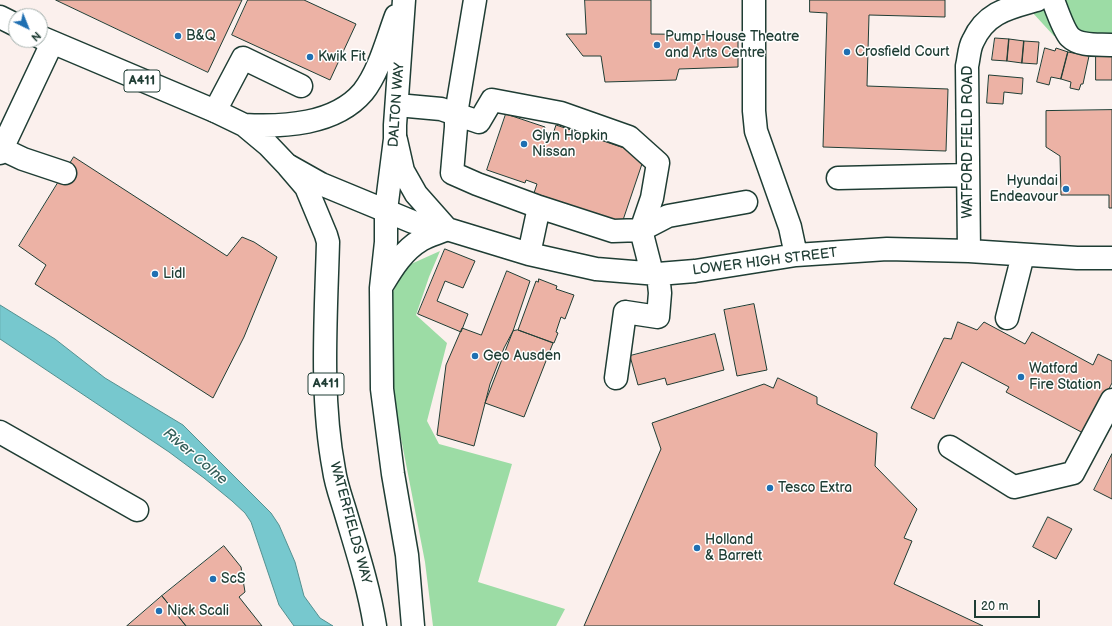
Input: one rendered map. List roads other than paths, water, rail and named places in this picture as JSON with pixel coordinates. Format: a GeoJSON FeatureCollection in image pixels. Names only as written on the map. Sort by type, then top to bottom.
{"type":"FeatureCollection","features":[{"type":"Feature","properties":{"kind":"main road","name":"DALTON WAY"},"geometry":{"type":"LineString","coordinates":[[386,210],[395,139],[403,0]]}},
{"type":"Feature","properties":{"kind":"main road","name":"A411"},"geometry":{"type":"LineString","coordinates":[[244,125],[272,126],[312,121],[336,112],[349,105],[363,91],[375,72],[403,0]]}},
{"type":"Feature","properties":{"kind":"main road"},"geometry":{"type":"LineString","coordinates":[[475,0],[456,114],[452,173],[539,207],[613,231],[641,230],[668,216],[746,202]]}},
{"type":"Feature","properties":{"kind":"main road"},"geometry":{"type":"LineString","coordinates":[[754,0],[754,111],[756,131],[790,227],[796,255]]}},
{"type":"Feature","properties":{"kind":"main road","name":"WATFORD FIELD ROAD"},"geometry":{"type":"LineString","coordinates":[[969,251],[967,66],[973,41],[986,20],[1000,5],[1037,0]]}},
{"type":"Feature","properties":{"kind":"main road"},"geometry":{"type":"LineString","coordinates":[[1053,0],[1069,37],[1084,44],[1112,45]]}},
{"type":"Feature","properties":{"kind":"main road","name":"LOWER HIGH STREET"},"geometry":{"type":"LineString","coordinates":[[48,41],[215,111],[244,125],[268,145],[288,166],[321,184],[413,222],[447,229],[529,254],[596,269],[655,274],[695,272],[796,255],[887,249],[969,251],[1077,258],[1112,258]]}},
{"type":"Feature","properties":{"kind":"main road"},"geometry":{"type":"LineString","coordinates":[[43,48],[1,151],[65,173]]}},
{"type":"Feature","properties":{"kind":"main road"},"geometry":{"type":"LineString","coordinates":[[215,111],[243,58],[301,86]]}},
{"type":"Feature","properties":{"kind":"main road"},"geometry":{"type":"LineString","coordinates":[[397,105],[441,109],[479,122],[492,100],[561,113],[629,137],[658,163],[652,198],[641,230],[660,293],[658,317],[626,312],[616,378]]}},
{"type":"Feature","properties":{"kind":"main road"},"geometry":{"type":"LineString","coordinates":[[381,288],[390,271],[409,249],[421,240],[447,229],[416,194],[403,171],[395,139]]}},
{"type":"Feature","properties":{"kind":"main road","name":"WATERFIELDS WAY"},"geometry":{"type":"LineString","coordinates":[[288,166],[306,187],[328,242],[327,417],[334,471],[363,569],[374,617]]}},
{"type":"Feature","properties":{"kind":"main road"},"geometry":{"type":"LineString","coordinates":[[838,178],[968,176]]}},
{"type":"Feature","properties":{"kind":"main road"},"geometry":{"type":"LineString","coordinates":[[529,254],[539,207]]}},
{"type":"Feature","properties":{"kind":"main road","name":"A411"},"geometry":{"type":"LineString","coordinates":[[386,210],[386,242],[381,288],[382,389],[393,474],[407,555],[413,626]]}},
{"type":"Feature","properties":{"kind":"main road"},"geometry":{"type":"LineString","coordinates":[[1007,318],[1023,254]]}},
{"type":"Feature","properties":{"kind":"main road"},"geometry":{"type":"LineString","coordinates":[[950,447],[1014,487],[1073,473],[1112,400]]}},
{"type":"Feature","properties":{"kind":"main road"},"geometry":{"type":"LineString","coordinates":[[0,432],[137,510]]}},
{"type":"Feature","properties":{"kind":"water","name":"River Colne"},"geometry":{"type":"Polygon","coordinates":[[[0,305],[55,339],[105,378],[183,425],[271,513],[279,525],[295,562],[304,596],[320,618],[333,626],[294,626],[279,605],[251,522],[245,513],[204,478],[169,452],[0,339],[0,305]]]}},
{"type":"Feature","properties":{"kind":"place","name":"B&Q"},"geometry":{"type":"Point","coordinates":[178,36]}},
{"type":"Feature","properties":{"kind":"place","name":"Pump House Theatre and Arts Centre"},"geometry":{"type":"Point","coordinates":[657,45]}},
{"type":"Feature","properties":{"kind":"place","name":"Crosfield Court"},"geometry":{"type":"Point","coordinates":[847,52]}},
{"type":"Feature","properties":{"kind":"place","name":"Kwik Fit"},"geometry":{"type":"Point","coordinates":[310,57]}},
{"type":"Feature","properties":{"kind":"place","name":"Glyn Hopkin Nissan"},"geometry":{"type":"Point","coordinates":[524,144]}},
{"type":"Feature","properties":{"kind":"place","name":"Hyundai Endeavour"},"geometry":{"type":"Point","coordinates":[1066,189]}},
{"type":"Feature","properties":{"kind":"place","name":"Lidl"},"geometry":{"type":"Point","coordinates":[155,274]}},
{"type":"Feature","properties":{"kind":"place","name":"Geo Ausden"},"geometry":{"type":"Point","coordinates":[475,356]}},
{"type":"Feature","properties":{"kind":"place","name":"Watford Fire Station"},"geometry":{"type":"Point","coordinates":[1021,377]}},
{"type":"Feature","properties":{"kind":"place","name":"Tesco Extra"},"geometry":{"type":"Point","coordinates":[770,488]}},
{"type":"Feature","properties":{"kind":"place","name":"Holland & Barrett"},"geometry":{"type":"Point","coordinates":[697,548]}},
{"type":"Feature","properties":{"kind":"place","name":"ScS"},"geometry":{"type":"Point","coordinates":[213,579]}},
{"type":"Feature","properties":{"kind":"place","name":"Nick Scali"},"geometry":{"type":"Point","coordinates":[159,611]}}]}
